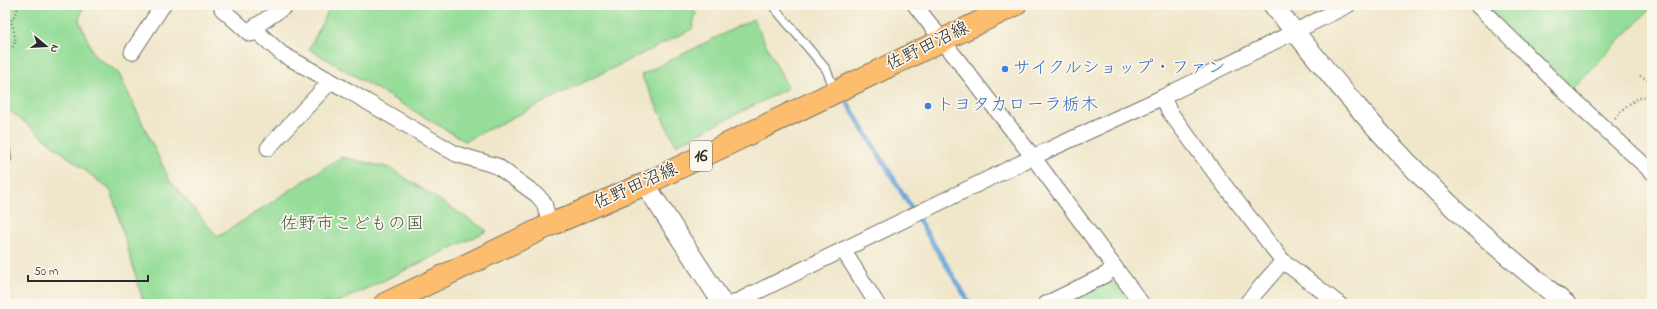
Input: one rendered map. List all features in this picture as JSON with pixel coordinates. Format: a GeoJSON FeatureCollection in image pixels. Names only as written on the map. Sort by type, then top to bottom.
{"type":"FeatureCollection","features":[{"type":"Feature","properties":{"kind":"main road","name":"佐野田沼線"},"geometry":{"type":"LineString","coordinates":[[385,304],[550,224],[645,184],[942,39],[1016,5]]}},
{"type":"Feature","properties":{"kind":"street"},"geometry":{"type":"LineString","coordinates":[[132,52],[163,5]]}},
{"type":"Feature","properties":{"kind":"street"},"geometry":{"type":"LineString","coordinates":[[221,5],[222,9],[250,34],[258,32]]}},
{"type":"Feature","properties":{"kind":"street"},"geometry":{"type":"LineString","coordinates":[[287,5],[253,28],[282,54],[456,154],[497,166],[537,195],[544,203],[550,224]]}},
{"type":"Feature","properties":{"kind":"street"},"geometry":{"type":"LineString","coordinates":[[915,5],[1034,157],[1142,304]]}},
{"type":"Feature","properties":{"kind":"street"},"geometry":{"type":"LineString","coordinates":[[1273,5],[1384,138],[1424,179],[1480,233],[1566,304]]}},
{"type":"Feature","properties":{"kind":"street"},"geometry":{"type":"LineString","coordinates":[[732,304],[1034,157],[1163,97],[1348,5]]}},
{"type":"Feature","properties":{"kind":"street"},"geometry":{"type":"LineString","coordinates":[[1477,5],[1567,94],[1652,172]]}},
{"type":"Feature","properties":{"kind":"street"},"geometry":{"type":"LineString","coordinates":[[268,148],[331,81]]}},
{"type":"Feature","properties":{"kind":"street"},"geometry":{"type":"LineString","coordinates":[[1163,97],[1169,111],[1283,261],[1339,304]]}},
{"type":"Feature","properties":{"kind":"street"},"geometry":{"type":"LineString","coordinates":[[645,184],[723,304]]}},
{"type":"Feature","properties":{"kind":"street"},"geometry":{"type":"LineString","coordinates":[[844,250],[877,304]]}},
{"type":"Feature","properties":{"kind":"street"},"geometry":{"type":"LineString","coordinates":[[1246,304],[1283,261]]}},
{"type":"Feature","properties":{"kind":"street"},"geometry":{"type":"LineString","coordinates":[[1046,304],[1105,275],[1114,267]]}},
{"type":"Feature","properties":{"kind":"lane"},"geometry":{"type":"LineString","coordinates":[[772,5],[826,69],[835,91]]}},
{"type":"Feature","properties":{"kind":"lane"},"geometry":{"type":"LineString","coordinates":[[5,144],[7,159]]}},
{"type":"Feature","properties":{"kind":"path"},"geometry":{"type":"LineString","coordinates":[[5,50],[10,49],[14,45],[16,38],[11,21],[16,13],[18,5]]}},
{"type":"Feature","properties":{"kind":"path"},"geometry":{"type":"LineString","coordinates":[[1640,76],[1652,82]]}},
{"type":"Feature","properties":{"kind":"path"},"geometry":{"type":"LineString","coordinates":[[1605,129],[1629,104],[1642,96],[1652,96]]}},
{"type":"Feature","properties":{"kind":"green space","name":"佐野市こどもの国"},"geometry":{"type":"Polygon","coordinates":[[[5,5],[84,5],[79,20],[95,57],[118,72],[170,181],[218,237],[341,157],[390,168],[487,231],[334,304],[144,304],[111,191],[5,107],[5,5]]]}},
{"type":"Feature","properties":{"kind":"green space"},"geometry":{"type":"Polygon","coordinates":[[[331,5],[690,5],[696,13],[692,29],[465,141],[309,49],[331,5]]]}},
{"type":"Feature","properties":{"kind":"green space"},"geometry":{"type":"Polygon","coordinates":[[[1477,5],[1652,5],[1652,7],[1567,94],[1477,5]]]}},
{"type":"Feature","properties":{"kind":"green space"},"geometry":{"type":"Polygon","coordinates":[[[753,19],[788,88],[676,145],[641,75],[753,19]]]}},
{"type":"Feature","properties":{"kind":"green space"},"geometry":{"type":"Polygon","coordinates":[[[1107,281],[1121,286],[1135,304],[1061,304],[1107,281]]]}},
{"type":"Feature","properties":{"kind":"waterway"},"geometry":{"type":"LineString","coordinates":[[848,104],[970,304]]}},
{"type":"Feature","properties":{"kind":"place","name":"サイクルショップ・ファン"},"geometry":{"type":"Point","coordinates":[1005,69]}},
{"type":"Feature","properties":{"kind":"place","name":"トヨタカローラ栃木"},"geometry":{"type":"Point","coordinates":[928,106]}}]}
